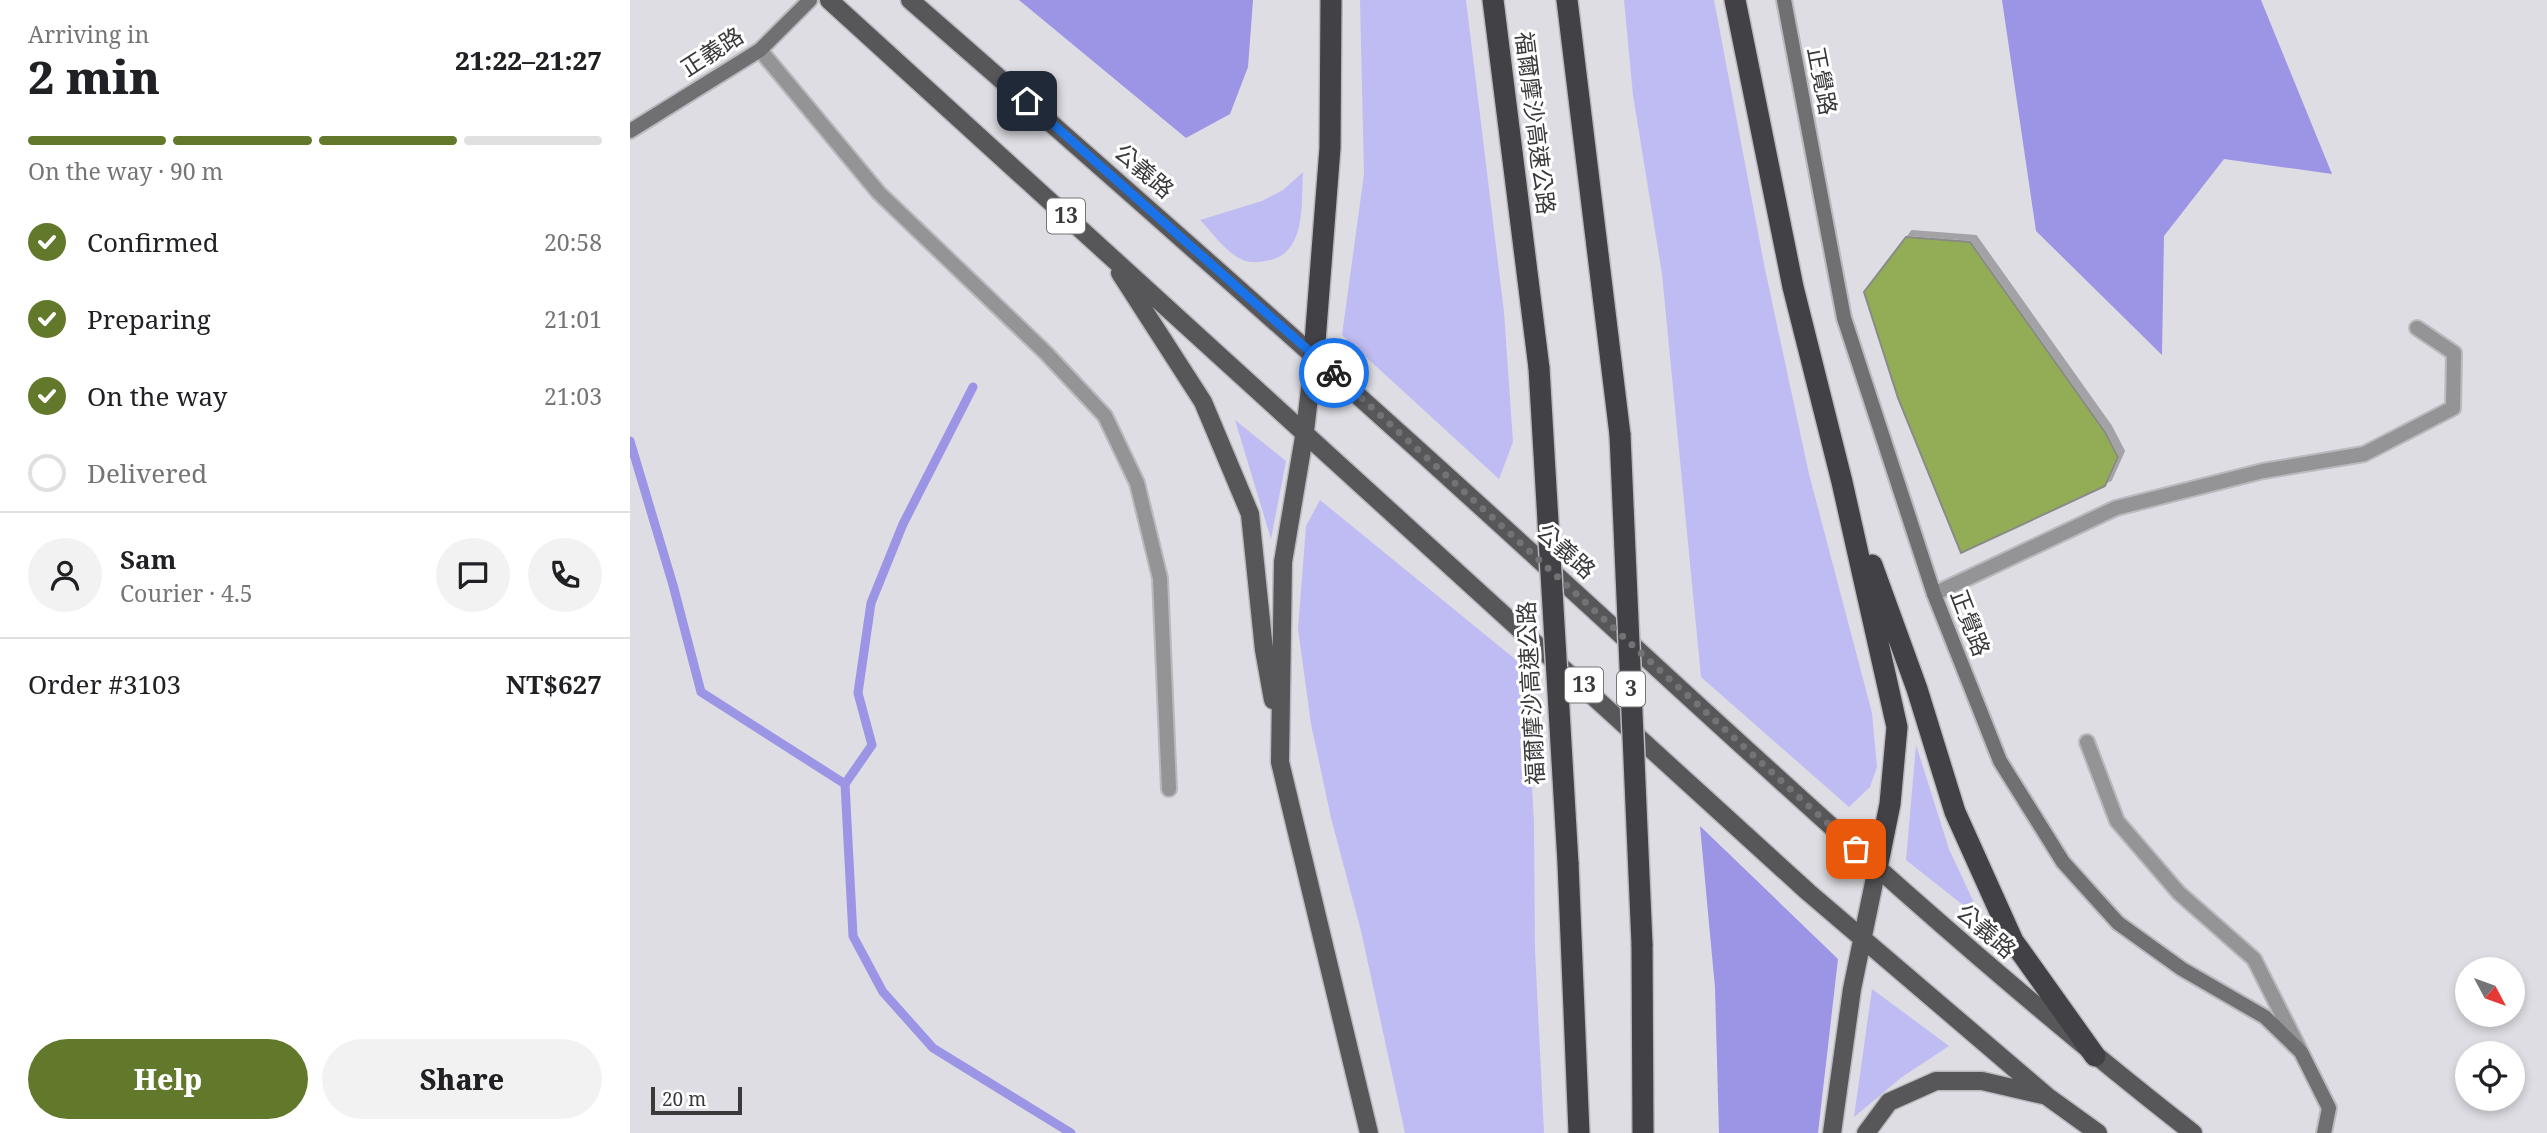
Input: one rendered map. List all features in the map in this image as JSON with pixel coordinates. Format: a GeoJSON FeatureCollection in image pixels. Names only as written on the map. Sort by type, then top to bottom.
{"type":"FeatureCollection","features":[{"type":"Feature","properties":{"kind":"highway"},"geometry":{"type":"LineString","coordinates":[[1314,355],[1330,148],[1331,0]]}},
{"type":"Feature","properties":{"kind":"highway","name":"福爾摩沙高速公路"},"geometry":{"type":"LineString","coordinates":[[1493,0],[1539,368],[1567,863],[1578,1133]]}},
{"type":"Feature","properties":{"kind":"highway","name":"福爾摩沙高速公路"},"geometry":{"type":"LineString","coordinates":[[1567,0],[1620,435],[1642,944],[1643,1133]]}},
{"type":"Feature","properties":{"kind":"highway"},"geometry":{"type":"LineString","coordinates":[[1735,0],[1793,287],[1842,482],[1898,727],[1890,804],[1877,868]]}},
{"type":"Feature","properties":{"kind":"highway"},"geometry":{"type":"LineString","coordinates":[[1842,482],[1917,689],[1955,812],[2014,941],[2095,1056]]}},
{"type":"Feature","properties":{"kind":"main road","name":"13"},"geometry":{"type":"LineString","coordinates":[[829,0],[1863,940],[2048,1097],[2098,1133]]}},
{"type":"Feature","properties":{"kind":"main road","name":"公義路"},"geometry":{"type":"LineString","coordinates":[[910,0],[1314,355],[1877,868],[2095,1056],[2193,1133]]}},
{"type":"Feature","properties":{"kind":"main road"},"geometry":{"type":"LineString","coordinates":[[1107,252],[1203,402],[1250,514],[1264,650],[1280,743]]}},
{"type":"Feature","properties":{"kind":"main road"},"geometry":{"type":"LineString","coordinates":[[1314,355],[1305,431],[1283,562],[1280,762],[1368,1133]]}},
{"type":"Feature","properties":{"kind":"main road"},"geometry":{"type":"LineString","coordinates":[[1832,1133],[1852,989],[1877,868]]}},
{"type":"Feature","properties":{"kind":"main road"},"geometry":{"type":"LineString","coordinates":[[1866,1133],[1889,1102],[1936,1081],[1982,1081],[2048,1097]]}},
{"type":"Feature","properties":{"kind":"street","name":"正義路"},"geometry":{"type":"LineString","coordinates":[[630,131],[760,50],[810,0]]}},
{"type":"Feature","properties":{"kind":"street","name":"正覺路"},"geometry":{"type":"LineString","coordinates":[[1784,0],[1844,318],[1934,594],[2000,761],[2063,862],[2118,923],[2182,969],[2265,1017],[2301,1052],[2329,1108],[2323,1133]]}},
{"type":"Feature","properties":{"kind":"street"},"geometry":{"type":"LineString","coordinates":[[760,50],[879,192],[1046,353],[1105,416],[1137,483],[1160,578],[1169,789]]}},
{"type":"Feature","properties":{"kind":"street"},"geometry":{"type":"LineString","coordinates":[[1934,594],[2116,508],[2263,471],[2364,454],[2453,408],[2454,354],[2417,328]]}},
{"type":"Feature","properties":{"kind":"street"},"geometry":{"type":"LineString","coordinates":[[2087,742],[2117,821],[2179,893],[2254,959],[2301,1052]]}},
{"type":"Feature","properties":{"kind":"shaded area"},"geometry":{"type":"Polygon","coordinates":[[[1019,0],[1253,0],[1248,67],[1230,114],[1186,138],[1019,0]]]}},
{"type":"Feature","properties":{"kind":"shaded area"},"geometry":{"type":"Polygon","coordinates":[[[1360,0],[1466,0],[1504,312],[1513,442],[1499,479],[1342,335],[1364,174],[1360,0]]]}},
{"type":"Feature","properties":{"kind":"shaded area"},"geometry":{"type":"Polygon","coordinates":[[[1624,0],[1714,0],[1765,269],[1809,474],[1872,713],[1877,767],[1870,787],[1849,807],[1701,677],[1662,274],[1633,95],[1624,0]]]}},
{"type":"Feature","properties":{"kind":"shaded area"},"geometry":{"type":"Polygon","coordinates":[[[2002,0],[2261,0],[2332,174],[2224,159],[2164,236],[2162,355],[2036,231],[2002,0]]]}},
{"type":"Feature","properties":{"kind":"shaded area"},"geometry":{"type":"Polygon","coordinates":[[[1303,172],[1299,227],[1295,239],[1279,257],[1258,262],[1242,260],[1228,250],[1200,220],[1262,201],[1283,190],[1303,172]]]}},
{"type":"Feature","properties":{"kind":"shaded area"},"geometry":{"type":"Polygon","coordinates":[[[1235,420],[1286,461],[1271,539],[1235,420]]]}},
{"type":"Feature","properties":{"kind":"shaded area"},"geometry":{"type":"Polygon","coordinates":[[[1320,500],[1526,668],[1544,1133],[1405,1133],[1361,931],[1331,818],[1311,724],[1298,629],[1306,526],[1320,500]]]}},
{"type":"Feature","properties":{"kind":"shaded area"},"geometry":{"type":"Polygon","coordinates":[[[1916,745],[1949,849],[1982,920],[1906,860],[1916,745]]]}},
{"type":"Feature","properties":{"kind":"shaded area"},"geometry":{"type":"Polygon","coordinates":[[[1700,826],[1838,959],[1818,1133],[1719,1133],[1715,988],[1700,826]]]}},
{"type":"Feature","properties":{"kind":"shaded area"},"geometry":{"type":"Polygon","coordinates":[[[1872,989],[1949,1046],[1902,1077],[1854,1117],[1872,989]]]}},
{"type":"Feature","properties":{"kind":"building"},"geometry":{"type":"Polygon","coordinates":[[[1906,237],[1970,242],[2105,432],[2118,457],[2105,486],[1961,553],[1898,398],[1864,292],[1906,237]]]}},
{"type":"Feature","properties":{"kind":"waterway"},"geometry":{"type":"LineString","coordinates":[[845,784],[872,745],[858,693],[871,603],[903,524],[973,387]]}},
{"type":"Feature","properties":{"kind":"waterway"},"geometry":{"type":"LineString","coordinates":[[630,441],[673,585],[701,692],[845,784],[853,936],[883,992],[933,1048],[1071,1133]]}},
{"type":"Feature","properties":{"kind":"way so far"},"geometry":{"type":"LineString","coordinates":[[1334,373],[1856,849]]}},
{"type":"Feature","properties":{"kind":"route"},"geometry":{"type":"LineString","coordinates":[[1027,101],[1334,373]]}}]}
